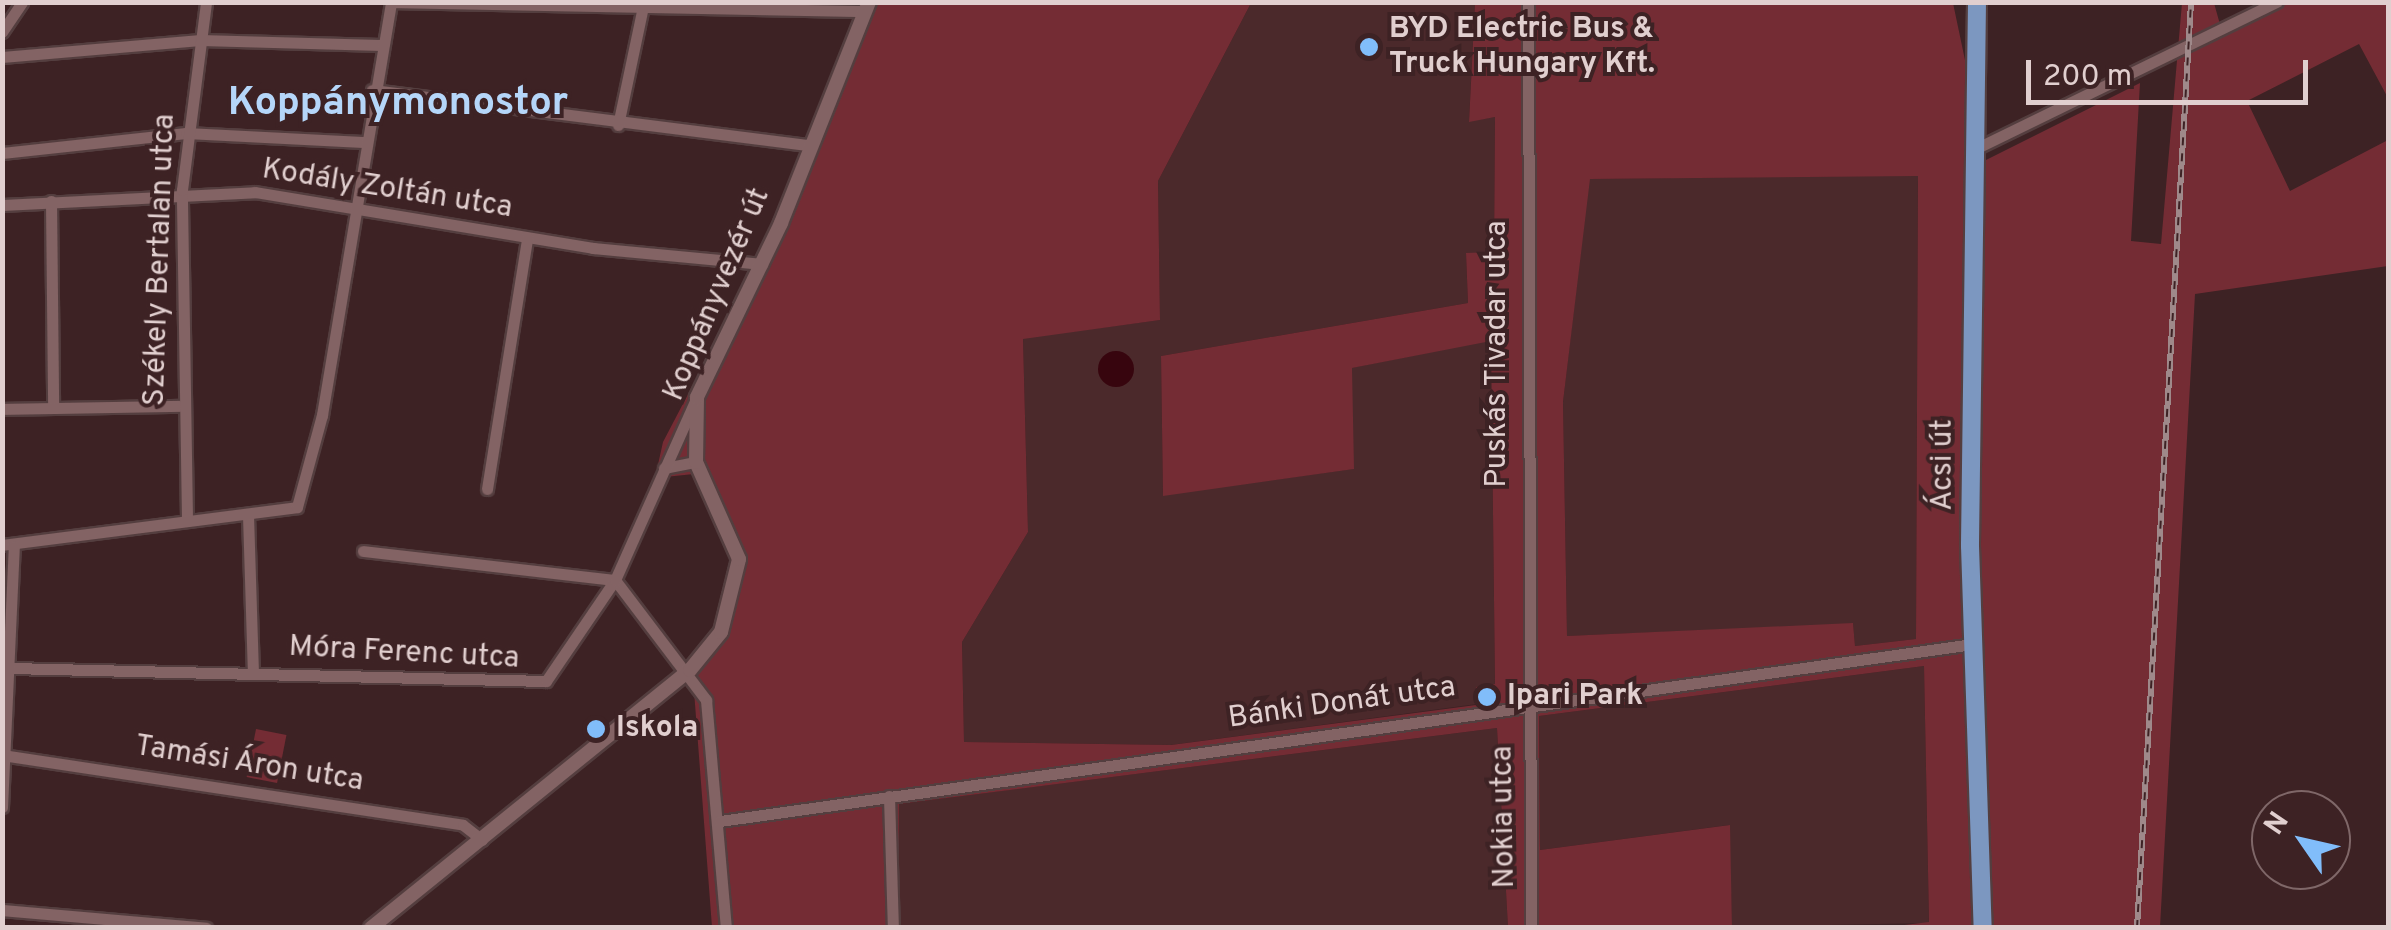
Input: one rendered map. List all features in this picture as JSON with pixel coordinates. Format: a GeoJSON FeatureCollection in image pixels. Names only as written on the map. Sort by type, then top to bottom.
{"type":"FeatureCollection","features":[{"type":"Feature","properties":{"kind":"main road","name":"Ácsi út"},"geometry":{"type":"LineString","coordinates":[[1978,2],[1972,150],[1973,644],[1983,928]]}},
{"type":"Feature","properties":{"kind":"street"},"geometry":{"type":"LineString","coordinates":[[2,32],[22,2]]}},
{"type":"Feature","properties":{"kind":"street","name":"Székely Bertalan utca"},"geometry":{"type":"LineString","coordinates":[[186,519],[179,406],[190,255],[182,190],[186,133],[206,2]]}},
{"type":"Feature","properties":{"kind":"street"},"geometry":{"type":"LineString","coordinates":[[2,808],[10,668],[8,545],[186,519],[288,512],[298,502],[322,416],[372,90],[393,2],[866,7]]}},
{"type":"Feature","properties":{"kind":"street","name":"Puskás Tivadar utca"},"geometry":{"type":"LineString","coordinates":[[1528,2],[1528,705]]}},
{"type":"Feature","properties":{"kind":"street"},"geometry":{"type":"LineString","coordinates":[[1972,150],[2277,2]]}},
{"type":"Feature","properties":{"kind":"street"},"geometry":{"type":"LineString","coordinates":[[618,124],[643,5]]}},
{"type":"Feature","properties":{"kind":"street","name":"Koppányvezér út"},"geometry":{"type":"LineString","coordinates":[[372,928],[690,670],[721,632],[738,584],[734,538],[696,462],[697,396],[762,264],[866,7]]}},
{"type":"Feature","properties":{"kind":"street"},"geometry":{"type":"LineString","coordinates":[[2,57],[200,40],[381,45]]}},
{"type":"Feature","properties":{"kind":"street"},"geometry":{"type":"LineString","coordinates":[[372,90],[808,145]]}},
{"type":"Feature","properties":{"kind":"street"},"geometry":{"type":"LineString","coordinates":[[2,153],[186,133],[364,142]]}},
{"type":"Feature","properties":{"kind":"street","name":"Kodály Zoltán utca"},"geometry":{"type":"LineString","coordinates":[[2,205],[182,190],[354,209],[527,238],[762,264]]}},
{"type":"Feature","properties":{"kind":"street"},"geometry":{"type":"LineString","coordinates":[[51,201],[53,408]]}},
{"type":"Feature","properties":{"kind":"street"},"geometry":{"type":"LineString","coordinates":[[487,489],[527,238]]}},
{"type":"Feature","properties":{"kind":"street","name":"Móra Ferenc utca"},"geometry":{"type":"LineString","coordinates":[[10,668],[253,672],[536,685],[566,665],[616,580],[697,396]]}},
{"type":"Feature","properties":{"kind":"street"},"geometry":{"type":"LineString","coordinates":[[2,409],[179,406]]}},
{"type":"Feature","properties":{"kind":"street"},"geometry":{"type":"LineString","coordinates":[[664,468],[696,462]]}},
{"type":"Feature","properties":{"kind":"street","name":"Móra Ferenc utca"},"geometry":{"type":"LineString","coordinates":[[248,515],[253,672]]}},
{"type":"Feature","properties":{"kind":"street"},"geometry":{"type":"LineString","coordinates":[[363,551],[471,556],[616,580],[690,670],[708,712],[726,928]]}},
{"type":"Feature","properties":{"kind":"street","name":"Bánki Donát utca"},"geometry":{"type":"LineString","coordinates":[[720,820],[1973,644]]}},
{"type":"Feature","properties":{"kind":"street","name":"Nokia utca"},"geometry":{"type":"LineString","coordinates":[[1528,705],[1531,928]]}},
{"type":"Feature","properties":{"kind":"street","name":"Tamási Áron utca"},"geometry":{"type":"LineString","coordinates":[[4,755],[463,824],[482,840]]}},
{"type":"Feature","properties":{"kind":"street"},"geometry":{"type":"LineString","coordinates":[[890,796],[893,928]]}},
{"type":"Feature","properties":{"kind":"street"},"geometry":{"type":"LineString","coordinates":[[2,910],[206,928]]}},
{"type":"Feature","properties":{"kind":"shaded area"},"geometry":{"type":"Polygon","coordinates":[[[862,3],[1251,3],[1158,181],[1160,320],[1023,339],[1028,532],[962,642],[964,742],[1171,745],[1476,705],[1476,687],[1495,684],[1491,341],[1352,368],[1354,469],[1163,496],[1161,356],[1468,303],[1466,253],[1494,252],[1495,117],[1469,122],[1475,3],[1953,3],[1986,160],[2140,83],[2131,241],[2161,244],[2182,3],[2214,3],[2221,28],[2270,3],[2388,3],[2388,98],[2359,44],[2247,101],[2290,191],[2388,140],[2388,266],[2195,294],[2160,927],[1888,927],[1929,922],[1924,666],[1539,716],[1540,850],[1730,825],[1732,927],[1508,927],[1497,728],[899,804],[898,927],[712,927],[694,691],[677,670],[722,620],[733,561],[694,474],[655,478],[663,442],[766,245],[862,3]],[[1918,176],[1590,179],[1563,402],[1567,636],[1853,623],[1855,646],[1916,639],[1918,176]]]}},
{"type":"Feature","properties":{"kind":"shaded area"},"geometry":{"type":"Polygon","coordinates":[[[1251,3],[1475,3],[1469,121],[1495,117],[1494,253],[1466,254],[1468,303],[1161,356],[1163,495],[1353,469],[1351,368],[1491,340],[1495,685],[1477,704],[1170,745],[964,742],[962,642],[1028,532],[1023,338],[1160,320],[1158,181],[1251,3]]]}},
{"type":"Feature","properties":{"kind":"shaded area"},"geometry":{"type":"Polygon","coordinates":[[[1918,175],[1916,639],[1855,646],[1853,624],[1567,636],[1563,402],[1589,179],[1918,175]]]}},
{"type":"Feature","properties":{"kind":"shaded area"},"geometry":{"type":"Polygon","coordinates":[[[1116,351],[1129,356],[1134,369],[1129,382],[1116,387],[1103,382],[1098,369],[1103,356],[1116,351]]]}},
{"type":"Feature","properties":{"kind":"shaded area"},"geometry":{"type":"Polygon","coordinates":[[[1924,666],[1929,923],[1732,927],[1729,825],[1540,850],[1539,716],[1924,666]]]}},
{"type":"Feature","properties":{"kind":"shaded area"},"geometry":{"type":"Polygon","coordinates":[[[1497,728],[1508,927],[898,928],[898,804],[1497,728]]]}},
{"type":"Feature","properties":{"kind":"shaded area"},"geometry":{"type":"Polygon","coordinates":[[[256,729],[286,735],[277,783],[247,777],[256,729]]]}},
{"type":"Feature","properties":{"kind":"railway"},"geometry":{"type":"LineString","coordinates":[[2137,928],[2191,2]]}},
{"type":"Feature","properties":{"kind":"place","name":"BYD Electric Bus & Truck Hungary Kft."},"geometry":{"type":"Point","coordinates":[1369,47]}},
{"type":"Feature","properties":{"kind":"place","name":"Ipari Park"},"geometry":{"type":"Point","coordinates":[1487,697]}},
{"type":"Feature","properties":{"kind":"place","name":"Iskola"},"geometry":{"type":"Point","coordinates":[596,729]}},
{"type":"Feature","properties":{"kind":"district","name":"Koppánymonostor"},"geometry":{"type":"Point","coordinates":[398,104]}}]}
